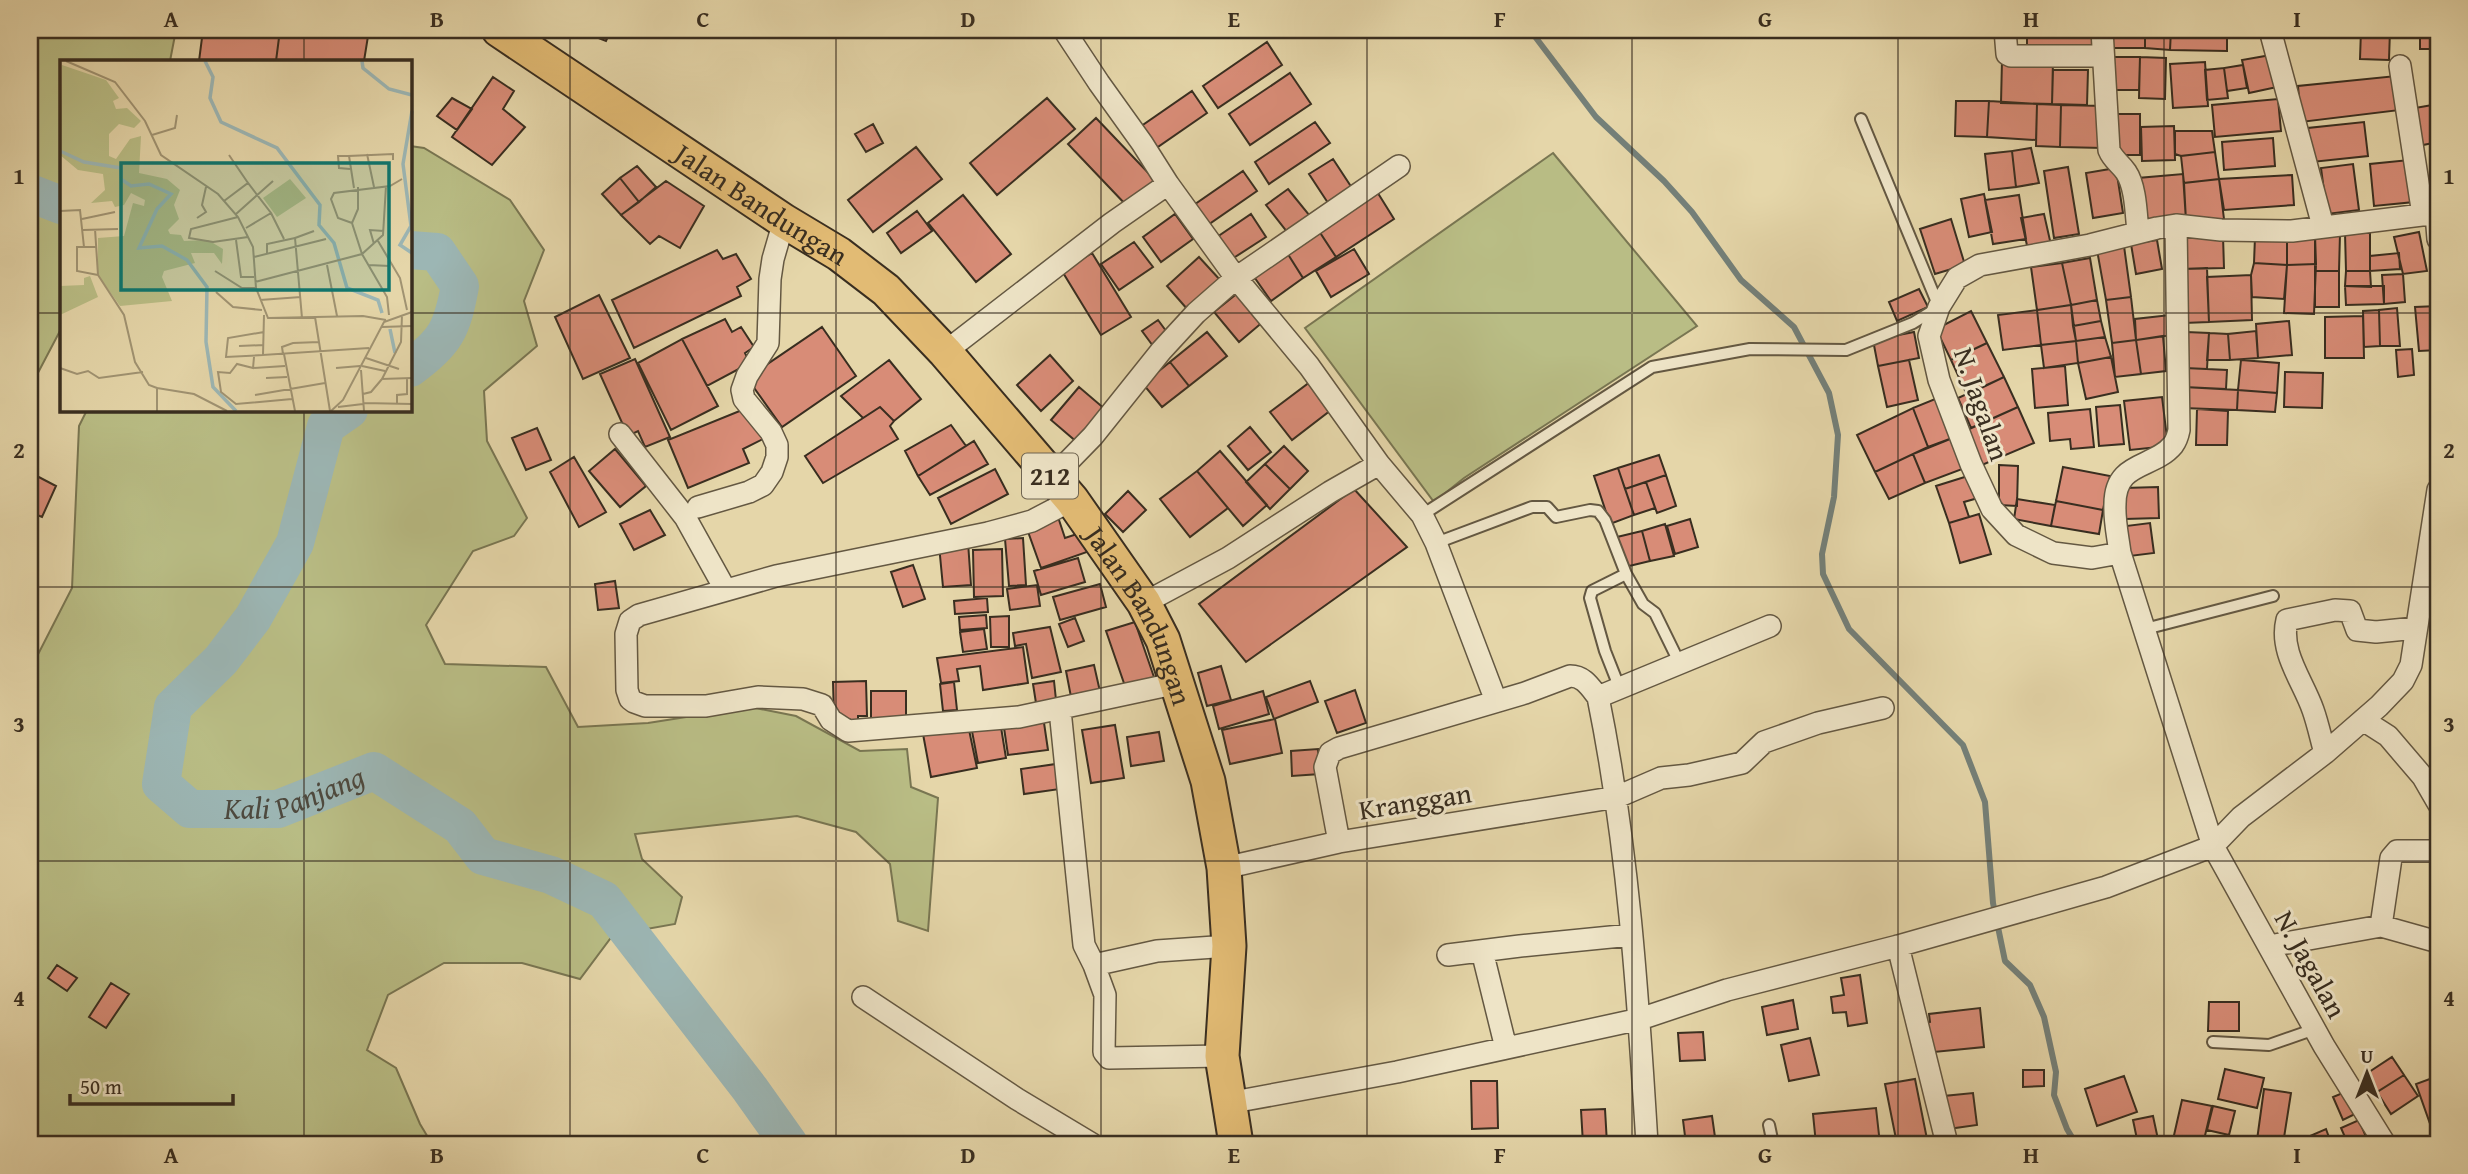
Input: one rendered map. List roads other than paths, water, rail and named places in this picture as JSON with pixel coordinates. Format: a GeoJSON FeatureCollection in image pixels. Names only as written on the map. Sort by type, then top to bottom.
{"type":"FeatureCollection","features":[{"type":"Feature","properties":{"kind":"main road","name":"Jalan Bandungan"},"geometry":{"type":"LineString","coordinates":[[499,30],[784,221],[839,254],[886,289],[945,352],[1062,489],[1144,603],[1159,630],[1208,781],[1224,868],[1229,946],[1222,1056],[1236,1144]]}},
{"type":"Feature","properties":{"kind":"street"},"geometry":{"type":"LineString","coordinates":[[1064,30],[1168,184],[1236,278],[1309,366],[1379,464],[1422,515],[1436,543],[1496,701]]}},
{"type":"Feature","properties":{"kind":"street"},"geometry":{"type":"LineString","coordinates":[[2005,30],[2007,54],[2011,56],[2103,56]]}},
{"type":"Feature","properties":{"kind":"street"},"geometry":{"type":"LineString","coordinates":[[2102,30],[2109,150],[2126,172],[2133,194],[2138,232]]}},
{"type":"Feature","properties":{"kind":"street"},"geometry":{"type":"LineString","coordinates":[[2270,30],[2323,226]]}},
{"type":"Feature","properties":{"kind":"street"},"geometry":{"type":"LineString","coordinates":[[2400,66],[2438,239]]}},
{"type":"Feature","properties":{"kind":"street"},"geometry":{"type":"LineString","coordinates":[[1178,684],[1019,717],[848,731],[831,720],[822,705],[803,699],[758,697],[706,706],[645,706],[630,699],[627,690],[626,634],[630,621],[650,611],[725,589],[988,533],[1032,521],[1062,489],[1101,426],[1161,351],[1196,313],[1236,278],[1399,166]]}},
{"type":"Feature","properties":{"kind":"street"},"geometry":{"type":"LineString","coordinates":[[945,352],[1112,223],[1168,184]]}},
{"type":"Feature","properties":{"kind":"street","name":"N. Jagalan"},"geometry":{"type":"LineString","coordinates":[[2120,553],[2092,558],[2053,554],[2016,534],[1992,509],[1971,464],[1939,380],[1929,336],[1939,307],[1957,278],[1980,265],[2090,246],[2138,232],[2176,225],[2262,232],[2433,214]]}},
{"type":"Feature","properties":{"kind":"street"},"geometry":{"type":"LineString","coordinates":[[698,507],[749,492],[763,485],[772,472],[777,457],[777,445],[771,432],[744,399],[742,390],[747,376],[768,343],[770,279],[784,221]]}},
{"type":"Feature","properties":{"kind":"street","name":"N. Jagalan"},"geometry":{"type":"LineString","coordinates":[[2176,225],[2179,430],[2174,444],[2163,454],[2133,468],[2121,479],[2115,503],[2120,553],[2213,846],[2315,1029],[2385,1144]]}},
{"type":"Feature","properties":{"kind":"street"},"geometry":{"type":"LineString","coordinates":[[620,434],[685,517],[725,589]]}},
{"type":"Feature","properties":{"kind":"street"},"geometry":{"type":"LineString","coordinates":[[1144,603],[1228,558],[1330,492],[1379,464]]}},
{"type":"Feature","properties":{"kind":"street"},"geometry":{"type":"LineString","coordinates":[[1228,1103],[1459,1060],[1640,1019],[1727,990],[1898,946],[2106,887],[2213,846],[2241,817],[2325,753],[2403,681],[2412,664],[2438,490]]}},
{"type":"Feature","properties":{"kind":"street"},"geometry":{"type":"LineString","coordinates":[[2325,753],[2312,708],[2296,674],[2287,646],[2287,620],[2335,610],[2350,611],[2357,631],[2416,628]]}},
{"type":"Feature","properties":{"kind":"street"},"geometry":{"type":"LineString","coordinates":[[1598,697],[1770,626]]}},
{"type":"Feature","properties":{"kind":"street"},"geometry":{"type":"LineString","coordinates":[[1339,842],[1325,767],[1330,753],[1570,676],[1578,676],[1585,681],[1598,697],[1617,797],[1640,1019],[1647,1144]]}},
{"type":"Feature","properties":{"kind":"street","name":"Kranggan"},"geometry":{"type":"LineString","coordinates":[[1224,868],[1339,842],[1617,797],[1661,778],[1689,775],[1742,763],[1764,741],[1818,723],[1883,708]]}},
{"type":"Feature","properties":{"kind":"street"},"geometry":{"type":"LineString","coordinates":[[1060,710],[1083,945],[1105,995],[1104,1052],[1109,1058],[1222,1056]]}},
{"type":"Feature","properties":{"kind":"street"},"geometry":{"type":"LineString","coordinates":[[2363,720],[2388,736],[2423,777],[2438,803]]}},
{"type":"Feature","properties":{"kind":"street"},"geometry":{"type":"LineString","coordinates":[[2381,926],[2391,858],[2398,851],[2438,851]]}},
{"type":"Feature","properties":{"kind":"street"},"geometry":{"type":"LineString","coordinates":[[2269,946],[2381,926],[2438,942]]}},
{"type":"Feature","properties":{"kind":"street"},"geometry":{"type":"LineString","coordinates":[[1448,955],[1631,935]]}},
{"type":"Feature","properties":{"kind":"street"},"geometry":{"type":"LineString","coordinates":[[1094,965],[1157,951],[1229,946]]}},
{"type":"Feature","properties":{"kind":"street"},"geometry":{"type":"LineString","coordinates":[[1898,946],[1947,1144]]}},
{"type":"Feature","properties":{"kind":"street"},"geometry":{"type":"LineString","coordinates":[[1482,951],[1506,1048]]}},
{"type":"Feature","properties":{"kind":"street"},"geometry":{"type":"LineString","coordinates":[[863,996],[1017,1099],[1092,1144]]}},
{"type":"Feature","properties":{"kind":"lane"},"geometry":{"type":"LineString","coordinates":[[1422,515],[1652,366],[1750,349],[1846,350],[1913,323],[1939,307],[1861,119]]}},
{"type":"Feature","properties":{"kind":"lane"},"geometry":{"type":"LineString","coordinates":[[1436,543],[1532,507],[1547,507],[1556,517],[1590,510],[1598,511],[1605,520],[1626,573],[1643,604],[1655,613],[1680,664]]}},
{"type":"Feature","properties":{"kind":"lane"},"geometry":{"type":"LineString","coordinates":[[1620,688],[1605,651],[1590,598],[1592,591],[1626,573]]}},
{"type":"Feature","properties":{"kind":"lane"},"geometry":{"type":"LineString","coordinates":[[2145,629],[2273,596]]}},
{"type":"Feature","properties":{"kind":"lane"},"geometry":{"type":"LineString","coordinates":[[2213,1042],[2269,1045],[2315,1029]]}},
{"type":"Feature","properties":{"kind":"lane"},"geometry":{"type":"LineString","coordinates":[[1769,1125],[1773,1144]]}},
{"type":"Feature","properties":{"kind":"waterway"},"geometry":{"type":"LineString","coordinates":[[1530,30],[1596,117],[1664,181],[1692,212],[1741,280],[1794,327],[1829,393],[1838,435],[1834,497],[1822,554],[1823,574],[1849,629],[1963,745],[1985,802],[1993,903],[2005,961],[2030,985],[2044,1017],[2056,1072],[2054,1095],[2076,1144]]}},
{"type":"Feature","properties":{"kind":"waterway","name":"Kali Panjang"},"geometry":{"type":"LineString","coordinates":[[30,193],[60,205]]}},
{"type":"Feature","properties":{"kind":"waterway","name":"Kali Panjang"},"geometry":{"type":"LineString","coordinates":[[411,250],[437,252],[460,286],[446,333],[432,350],[411,367]]}},
{"type":"Feature","properties":{"kind":"waterway","name":"Kali Panjang"},"geometry":{"type":"LineString","coordinates":[[348,411],[326,426],[295,543],[253,618],[221,660],[173,707],[161,784],[190,809],[278,809],[374,771],[460,826],[483,856],[551,875],[604,900],[750,1089],[789,1144]]}}]}
